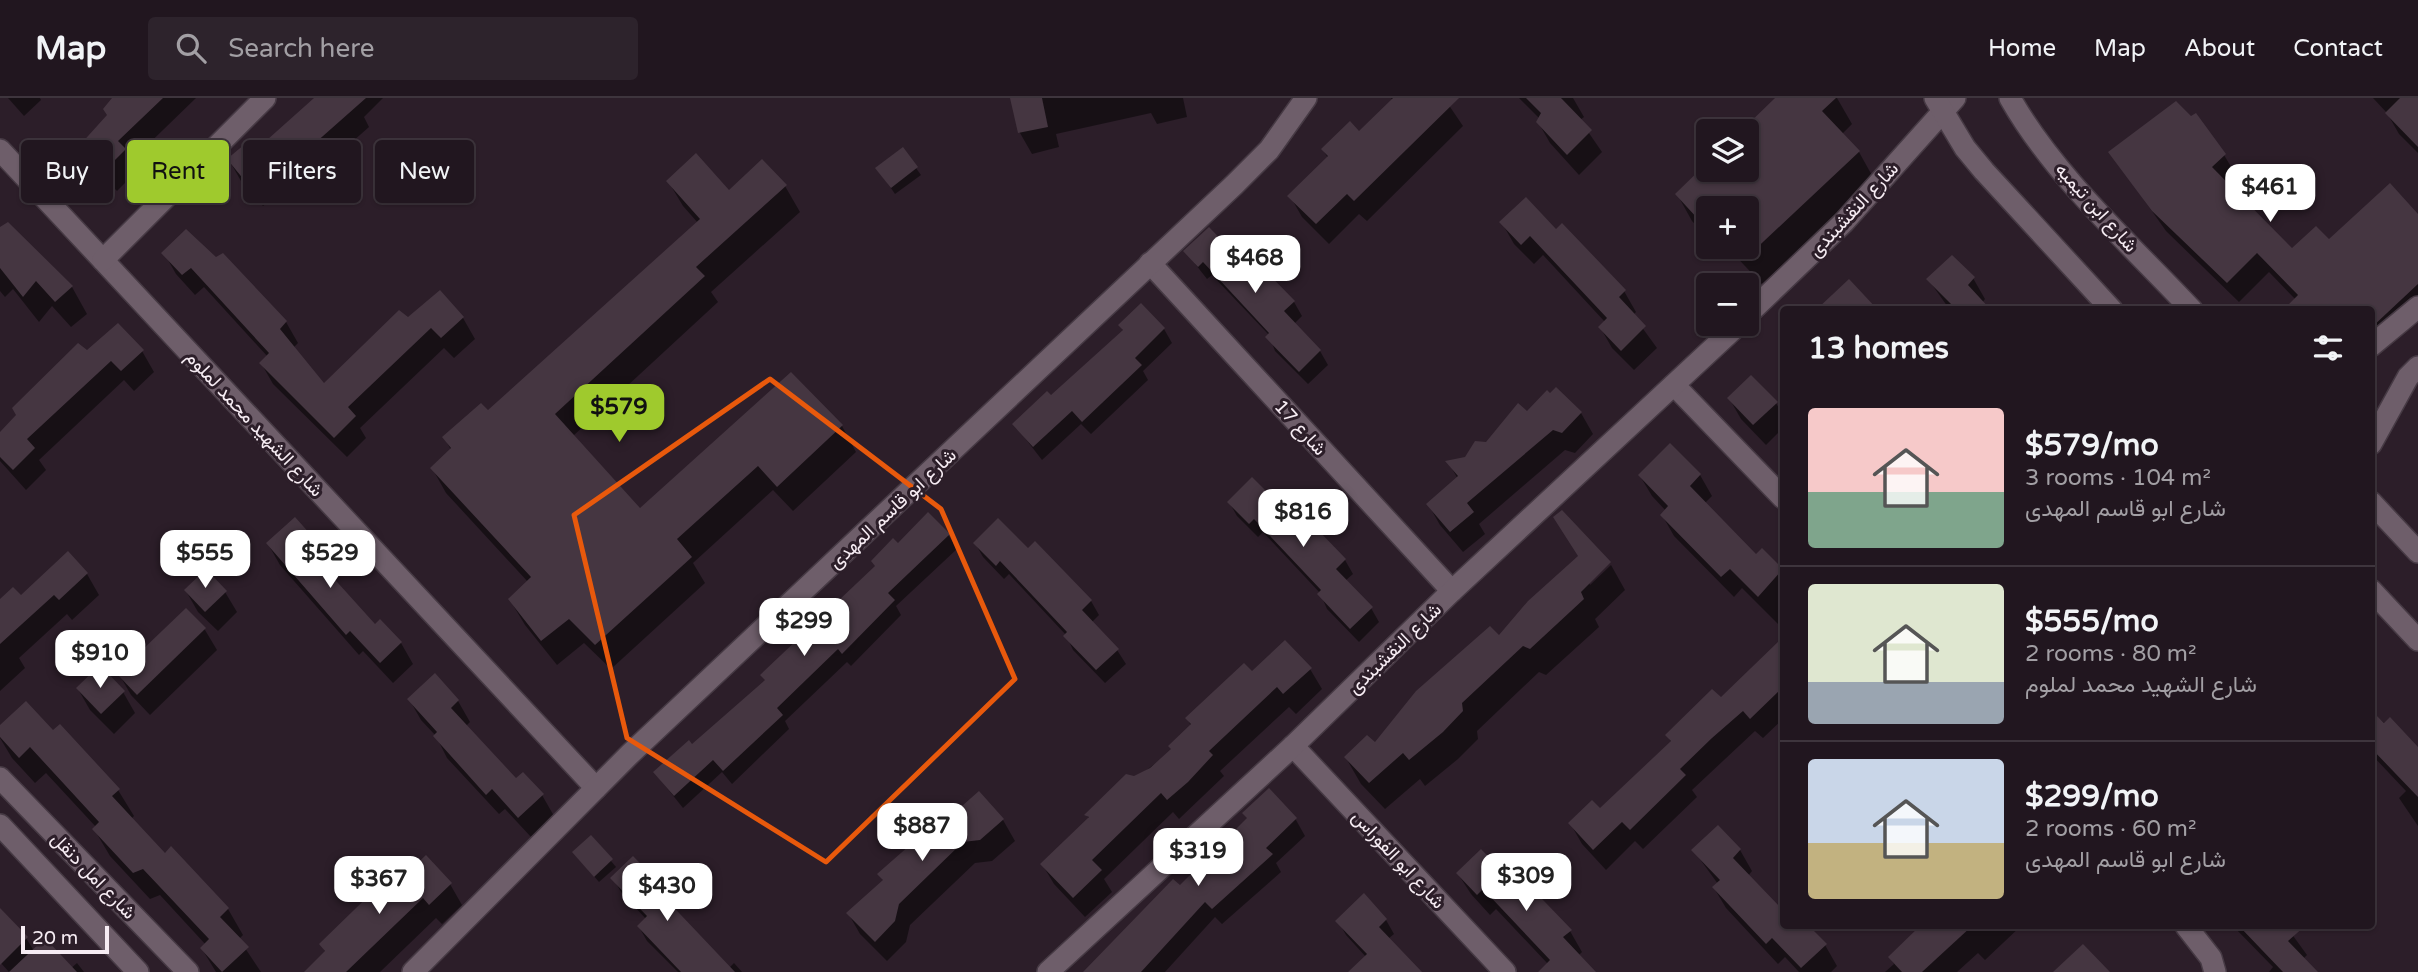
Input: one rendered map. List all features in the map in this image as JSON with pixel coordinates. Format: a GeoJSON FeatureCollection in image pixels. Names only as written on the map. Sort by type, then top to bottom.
{"type":"FeatureCollection","features":[{"type":"Feature","properties":{"kind":"street"},"geometry":{"type":"LineString","coordinates":[[103,260],[265,98]]}},
{"type":"Feature","properties":{"kind":"street","name":"شارع ابو قاسم المهدى"},"geometry":{"type":"LineString","coordinates":[[413,972],[596,788],[1269,150],[1306,98]]}},
{"type":"Feature","properties":{"kind":"street","name":"شارع ابن تيميه"},"geometry":{"type":"LineString","coordinates":[[2010,98],[2041,143],[2071,179],[2188,306]]}},
{"type":"Feature","properties":{"kind":"street"},"geometry":{"type":"LineString","coordinates":[[1944,102],[1965,148],[2108,306]]}},
{"type":"Feature","properties":{"kind":"street","name":"شارع النقشبندى"},"geometry":{"type":"LineString","coordinates":[[1759,304],[1844,222],[1944,102]]}},
{"type":"Feature","properties":{"kind":"street","name":"شارع الشهيد محمد لملوم"},"geometry":{"type":"LineString","coordinates":[[0,150],[596,788]]}},
{"type":"Feature","properties":{"kind":"street","name":"شارع 17"},"geometry":{"type":"LineString","coordinates":[[1150,262],[1452,591]]}},
{"type":"Feature","properties":{"kind":"street"},"geometry":{"type":"LineString","coordinates":[[2375,343],[2418,307]]}},
{"type":"Feature","properties":{"kind":"street","name":"شارع النقشبندى"},"geometry":{"type":"LineString","coordinates":[[1048,972],[1293,746],[1452,591],[1726,336]]}},
{"type":"Feature","properties":{"kind":"street"},"geometry":{"type":"LineString","coordinates":[[2375,437],[2402,386],[2418,367]]}},
{"type":"Feature","properties":{"kind":"street"},"geometry":{"type":"LineString","coordinates":[[1674,384],[1780,495]]}},
{"type":"Feature","properties":{"kind":"street"},"geometry":{"type":"LineString","coordinates":[[2375,506],[2418,552]]}},
{"type":"Feature","properties":{"kind":"street"},"geometry":{"type":"LineString","coordinates":[[2375,594],[2418,640]]}},
{"type":"Feature","properties":{"kind":"street","name":"شارع ابو الفوراس"},"geometry":{"type":"LineString","coordinates":[[1293,746],[1505,972]]}},
{"type":"Feature","properties":{"kind":"street","name":"شارع امل دنقل"},"geometry":{"type":"LineString","coordinates":[[0,778],[188,972]]}},
{"type":"Feature","properties":{"kind":"street","name":"شارع امل دنقل"},"geometry":{"type":"LineString","coordinates":[[0,825],[138,972]]}},
{"type":"Feature","properties":{"kind":"street"},"geometry":{"type":"LineString","coordinates":[[2188,929],[2211,958],[2215,972]]}},
{"type":"Feature","properties":{"kind":"highlighted area"},"geometry":{"type":"Polygon","coordinates":[[[770,379],[941,509],[1015,679],[826,862],[627,738],[574,515],[770,379]]]}},
{"type":"Feature","properties":{"kind":"building"},"geometry":{"type":"Polygon","coordinates":[[[112,98],[163,98],[118,141],[126,149],[113,162],[113,140],[84,140],[107,115],[103,109],[112,98]]]}},
{"type":"Feature","properties":{"kind":"building"},"geometry":{"type":"Polygon","coordinates":[[[314,98],[366,98],[318,140],[267,140],[314,98]]]}},
{"type":"Feature","properties":{"kind":"building"},"geometry":{"type":"Polygon","coordinates":[[[1010,98],[1042,98],[1048,127],[1018,133],[1010,98]]]}},
{"type":"Feature","properties":{"kind":"building"},"geometry":{"type":"Polygon","coordinates":[[[1393,98],[1459,98],[1354,201],[1347,194],[1316,224],[1287,196],[1328,156],[1321,149],[1350,121],[1359,131],[1393,98]]]}},
{"type":"Feature","properties":{"kind":"building"},"geometry":{"type":"Polygon","coordinates":[[[1526,98],[1561,98],[1592,130],[1567,155],[1536,122],[1541,113],[1526,98]]]}},
{"type":"Feature","properties":{"kind":"building"},"geometry":{"type":"Polygon","coordinates":[[[1775,98],[1836,98],[1822,111],[1860,151],[1759,246],[1759,196],[1696,196],[1696,217],[1675,194],[1696,174],[1696,182],[1759,182],[1759,119],[1753,119],[1775,98]]]}},
{"type":"Feature","properties":{"kind":"building"},"geometry":{"type":"Polygon","coordinates":[[[2400,98],[2418,98],[2418,147],[2385,113],[2400,98]]]}},
{"type":"Feature","properties":{"kind":"building"},"geometry":{"type":"Polygon","coordinates":[[[2176,101],[2191,116],[2196,113],[2226,154],[2212,167],[2292,248],[2316,226],[2329,239],[2390,183],[2418,214],[2418,284],[2375,324],[2375,306],[2287,306],[2298,295],[2257,253],[2227,283],[2152,211],[2108,152],[2176,101]]]}},
{"type":"Feature","properties":{"kind":"building"},"geometry":{"type":"Polygon","coordinates":[[[243,146],[243,179],[229,161],[229,157],[243,146]]]}},
{"type":"Feature","properties":{"kind":"building"},"geometry":{"type":"Polygon","coordinates":[[[903,147],[918,167],[891,188],[875,168],[903,147]]]}},
{"type":"Feature","properties":{"kind":"building"},"geometry":{"type":"Polygon","coordinates":[[[696,153],[729,190],[762,159],[787,185],[696,267],[705,276],[555,414],[640,508],[791,372],[843,425],[777,487],[758,466],[677,539],[692,557],[595,645],[569,619],[541,641],[508,599],[531,577],[430,468],[451,448],[442,437],[481,403],[488,410],[700,219],[666,181],[696,153]]]}},
{"type":"Feature","properties":{"kind":"building"},"geometry":{"type":"Polygon","coordinates":[[[1526,197],[1556,229],[1562,223],[1626,290],[1619,297],[1646,326],[1621,351],[1598,327],[1607,318],[1530,236],[1521,245],[1499,222],[1526,197]]]}},
{"type":"Feature","properties":{"kind":"building"},"geometry":{"type":"Polygon","coordinates":[[[8,222],[73,286],[55,302],[36,281],[23,297],[0,268],[0,227],[8,222]]]}},
{"type":"Feature","properties":{"kind":"building"},"geometry":{"type":"Polygon","coordinates":[[[1209,227],[1230,249],[1237,242],[1295,301],[1284,311],[1321,350],[1299,372],[1265,337],[1269,333],[1203,262],[1198,267],[1183,251],[1209,227]]]}},
{"type":"Feature","properties":{"kind":"building"},"geometry":{"type":"Polygon","coordinates":[[[186,229],[216,257],[223,253],[287,321],[280,329],[324,383],[399,310],[408,317],[440,290],[464,317],[441,338],[431,328],[348,407],[356,416],[334,438],[259,363],[269,353],[191,268],[182,275],[161,253],[186,229]]]}},
{"type":"Feature","properties":{"kind":"building"},"geometry":{"type":"Polygon","coordinates":[[[1952,255],[1975,277],[1968,285],[1987,306],[1953,306],[1926,279],[1952,255]]]}},
{"type":"Feature","properties":{"kind":"building"},"geometry":{"type":"Polygon","coordinates":[[[1849,279],[1874,306],[1820,306],[1849,279]]]}},
{"type":"Feature","properties":{"kind":"building"},"geometry":{"type":"Polygon","coordinates":[[[1141,303],[1165,328],[1135,358],[1142,365],[1082,422],[1072,411],[1033,447],[1012,424],[1047,391],[1051,395],[1123,330],[1118,325],[1141,303]]]}},
{"type":"Feature","properties":{"kind":"building"},"geometry":{"type":"Polygon","coordinates":[[[118,323],[144,350],[121,371],[111,361],[27,439],[35,448],[13,470],[0,457],[0,432],[16,415],[12,408],[78,343],[87,350],[118,323]]]}},
{"type":"Feature","properties":{"kind":"building"},"geometry":{"type":"Polygon","coordinates":[[[1751,375],[1778,402],[1753,425],[1727,398],[1751,375]]]}},
{"type":"Feature","properties":{"kind":"building"},"geometry":{"type":"Polygon","coordinates":[[[1556,387],[1582,412],[1562,433],[1553,430],[1467,503],[1474,512],[1450,532],[1426,504],[1458,476],[1445,461],[1465,457],[1475,441],[1486,442],[1518,403],[1527,411],[1547,390],[1550,393],[1556,387]]]}},
{"type":"Feature","properties":{"kind":"building"},"geometry":{"type":"Polygon","coordinates":[[[1670,443],[1701,474],[1690,486],[1756,554],[1762,548],[1780,566],[1780,572],[1758,597],[1730,569],[1721,577],[1660,515],[1668,506],[1638,475],[1670,443]]]}},
{"type":"Feature","properties":{"kind":"building"},"geometry":{"type":"Polygon","coordinates":[[[1252,477],[1282,507],[1289,500],[1346,559],[1336,569],[1373,607],[1350,629],[1317,594],[1321,590],[1254,519],[1249,524],[1227,502],[1252,477]]]}},
{"type":"Feature","properties":{"kind":"building"},"geometry":{"type":"Polygon","coordinates":[[[1562,510],[1611,562],[1581,592],[1584,599],[1530,649],[1523,646],[1462,703],[1463,711],[1443,732],[1409,760],[1403,753],[1369,783],[1344,757],[1367,735],[1375,742],[1416,691],[1490,626],[1499,635],[1528,601],[1578,556],[1553,517],[1562,510]]]}},
{"type":"Feature","properties":{"kind":"building"},"geometry":{"type":"Polygon","coordinates":[[[928,512],[950,534],[888,593],[895,600],[842,654],[838,649],[777,708],[783,715],[723,771],[713,760],[674,796],[653,772],[689,740],[692,744],[765,680],[760,675],[875,566],[871,561],[893,538],[898,543],[928,512]]]}},
{"type":"Feature","properties":{"kind":"building"},"geometry":{"type":"Polygon","coordinates":[[[295,517],[319,544],[310,552],[375,624],[380,619],[402,642],[380,663],[350,631],[346,635],[266,543],[295,517]]]}},
{"type":"Feature","properties":{"kind":"building"},"geometry":{"type":"Polygon","coordinates":[[[998,518],[1028,548],[1035,541],[1092,600],[1082,610],[1119,649],[1096,670],[1063,636],[1067,632],[1000,561],[996,566],[973,543],[998,518]]]}},
{"type":"Feature","properties":{"kind":"building"},"geometry":{"type":"Polygon","coordinates":[[[68,551],[88,573],[59,600],[54,595],[0,644],[0,599],[13,587],[21,595],[68,551]]]}},
{"type":"Feature","properties":{"kind":"building"},"geometry":{"type":"Polygon","coordinates":[[[206,569],[227,591],[205,612],[184,590],[206,569]]]}},
{"type":"Feature","properties":{"kind":"building"},"geometry":{"type":"Polygon","coordinates":[[[186,608],[206,628],[137,695],[117,674],[186,608]]]}},
{"type":"Feature","properties":{"kind":"building"},"geometry":{"type":"Polygon","coordinates":[[[1285,640],[1312,668],[1283,694],[1277,687],[1209,751],[1213,755],[1167,800],[1161,793],[1092,860],[1102,870],[1073,898],[1040,864],[1089,817],[1084,815],[1126,774],[1134,776],[1150,768],[1171,749],[1168,746],[1191,724],[1185,718],[1244,663],[1252,671],[1285,640]]]}},
{"type":"Feature","properties":{"kind":"building"},"geometry":{"type":"Polygon","coordinates":[[[1780,640],[1780,690],[1750,719],[1743,711],[1712,738],[1680,769],[1686,775],[1630,830],[1622,822],[1593,850],[1568,823],[1592,800],[1600,808],[1671,741],[1665,735],[1712,689],[1721,697],[1780,640]]]}},
{"type":"Feature","properties":{"kind":"building"},"geometry":{"type":"Polygon","coordinates":[[[100,665],[125,691],[101,714],[76,688],[100,665]]]}},
{"type":"Feature","properties":{"kind":"building"},"geometry":{"type":"Polygon","coordinates":[[[435,673],[459,700],[451,708],[516,778],[523,772],[544,794],[518,818],[492,789],[486,795],[433,736],[437,732],[407,699],[435,673]]]}},
{"type":"Feature","properties":{"kind":"building"},"geometry":{"type":"Polygon","coordinates":[[[26,701],[53,730],[60,724],[120,789],[112,796],[165,853],[171,846],[229,908],[220,917],[249,947],[222,972],[200,948],[209,939],[143,869],[133,873],[92,829],[99,822],[30,747],[19,758],[0,737],[0,725],[26,701]]]}},
{"type":"Feature","properties":{"kind":"building"},"geometry":{"type":"Polygon","coordinates":[[[2375,714],[2384,723],[2390,717],[2418,747],[2418,797],[2375,752],[2375,714]]]}},
{"type":"Feature","properties":{"kind":"building"},"geometry":{"type":"Polygon","coordinates":[[[1269,788],[1297,818],[1266,848],[1273,854],[1212,909],[1205,902],[1141,972],[1083,972],[1173,879],[1180,885],[1247,818],[1242,813],[1269,788]]]}},
{"type":"Feature","properties":{"kind":"building"},"geometry":{"type":"Polygon","coordinates":[[[979,791],[1004,819],[980,840],[963,842],[899,904],[895,921],[875,942],[846,913],[883,880],[877,874],[942,817],[945,821],[979,791]]]}},
{"type":"Feature","properties":{"kind":"building"},"geometry":{"type":"Polygon","coordinates":[[[1718,825],[1741,849],[1733,858],[1780,907],[1780,929],[1812,929],[1827,944],[1801,968],[1772,938],[1766,944],[1712,887],[1720,880],[1691,850],[1718,825]]]}},
{"type":"Feature","properties":{"kind":"building"},"geometry":{"type":"Polygon","coordinates":[[[591,835],[613,859],[594,877],[572,852],[591,835]]]}},
{"type":"Feature","properties":{"kind":"building"},"geometry":{"type":"Polygon","coordinates":[[[1481,849],[1511,880],[1517,873],[1572,930],[1563,937],[1596,972],[1538,972],[1550,960],[1483,889],[1477,895],[1456,873],[1481,849]]]}},
{"type":"Feature","properties":{"kind":"building"},"geometry":{"type":"Polygon","coordinates":[[[426,855],[452,883],[429,905],[423,898],[346,972],[304,972],[325,951],[319,944],[389,876],[397,883],[426,855]]]}},
{"type":"Feature","properties":{"kind":"building"},"geometry":{"type":"Polygon","coordinates":[[[633,856],[667,891],[662,895],[735,972],[681,972],[637,926],[647,916],[610,878],[633,856]]]}},
{"type":"Feature","properties":{"kind":"building"},"geometry":{"type":"Polygon","coordinates":[[[1364,893],[1387,919],[1379,927],[1422,972],[1348,972],[1367,954],[1335,921],[1364,893]]]}},
{"type":"Feature","properties":{"kind":"building"},"geometry":{"type":"Polygon","coordinates":[[[0,908],[28,937],[0,965],[0,908]]]}},
{"type":"Feature","properties":{"kind":"building"},"geometry":{"type":"Polygon","coordinates":[[[1917,929],[1969,929],[1922,972],[1902,972],[1888,957],[1917,929]]]}},
{"type":"Feature","properties":{"kind":"building"},"geometry":{"type":"Polygon","coordinates":[[[2242,929],[2302,929],[2288,941],[2318,972],[2283,972],[2242,929]]]}},
{"type":"Feature","properties":{"kind":"building"},"geometry":{"type":"Polygon","coordinates":[[[45,938],[77,972],[9,972],[45,938]]]}},
{"type":"Feature","properties":{"kind":"building"},"geometry":{"type":"Polygon","coordinates":[[[2083,944],[2110,972],[2053,972],[2083,944]]]}}]}
